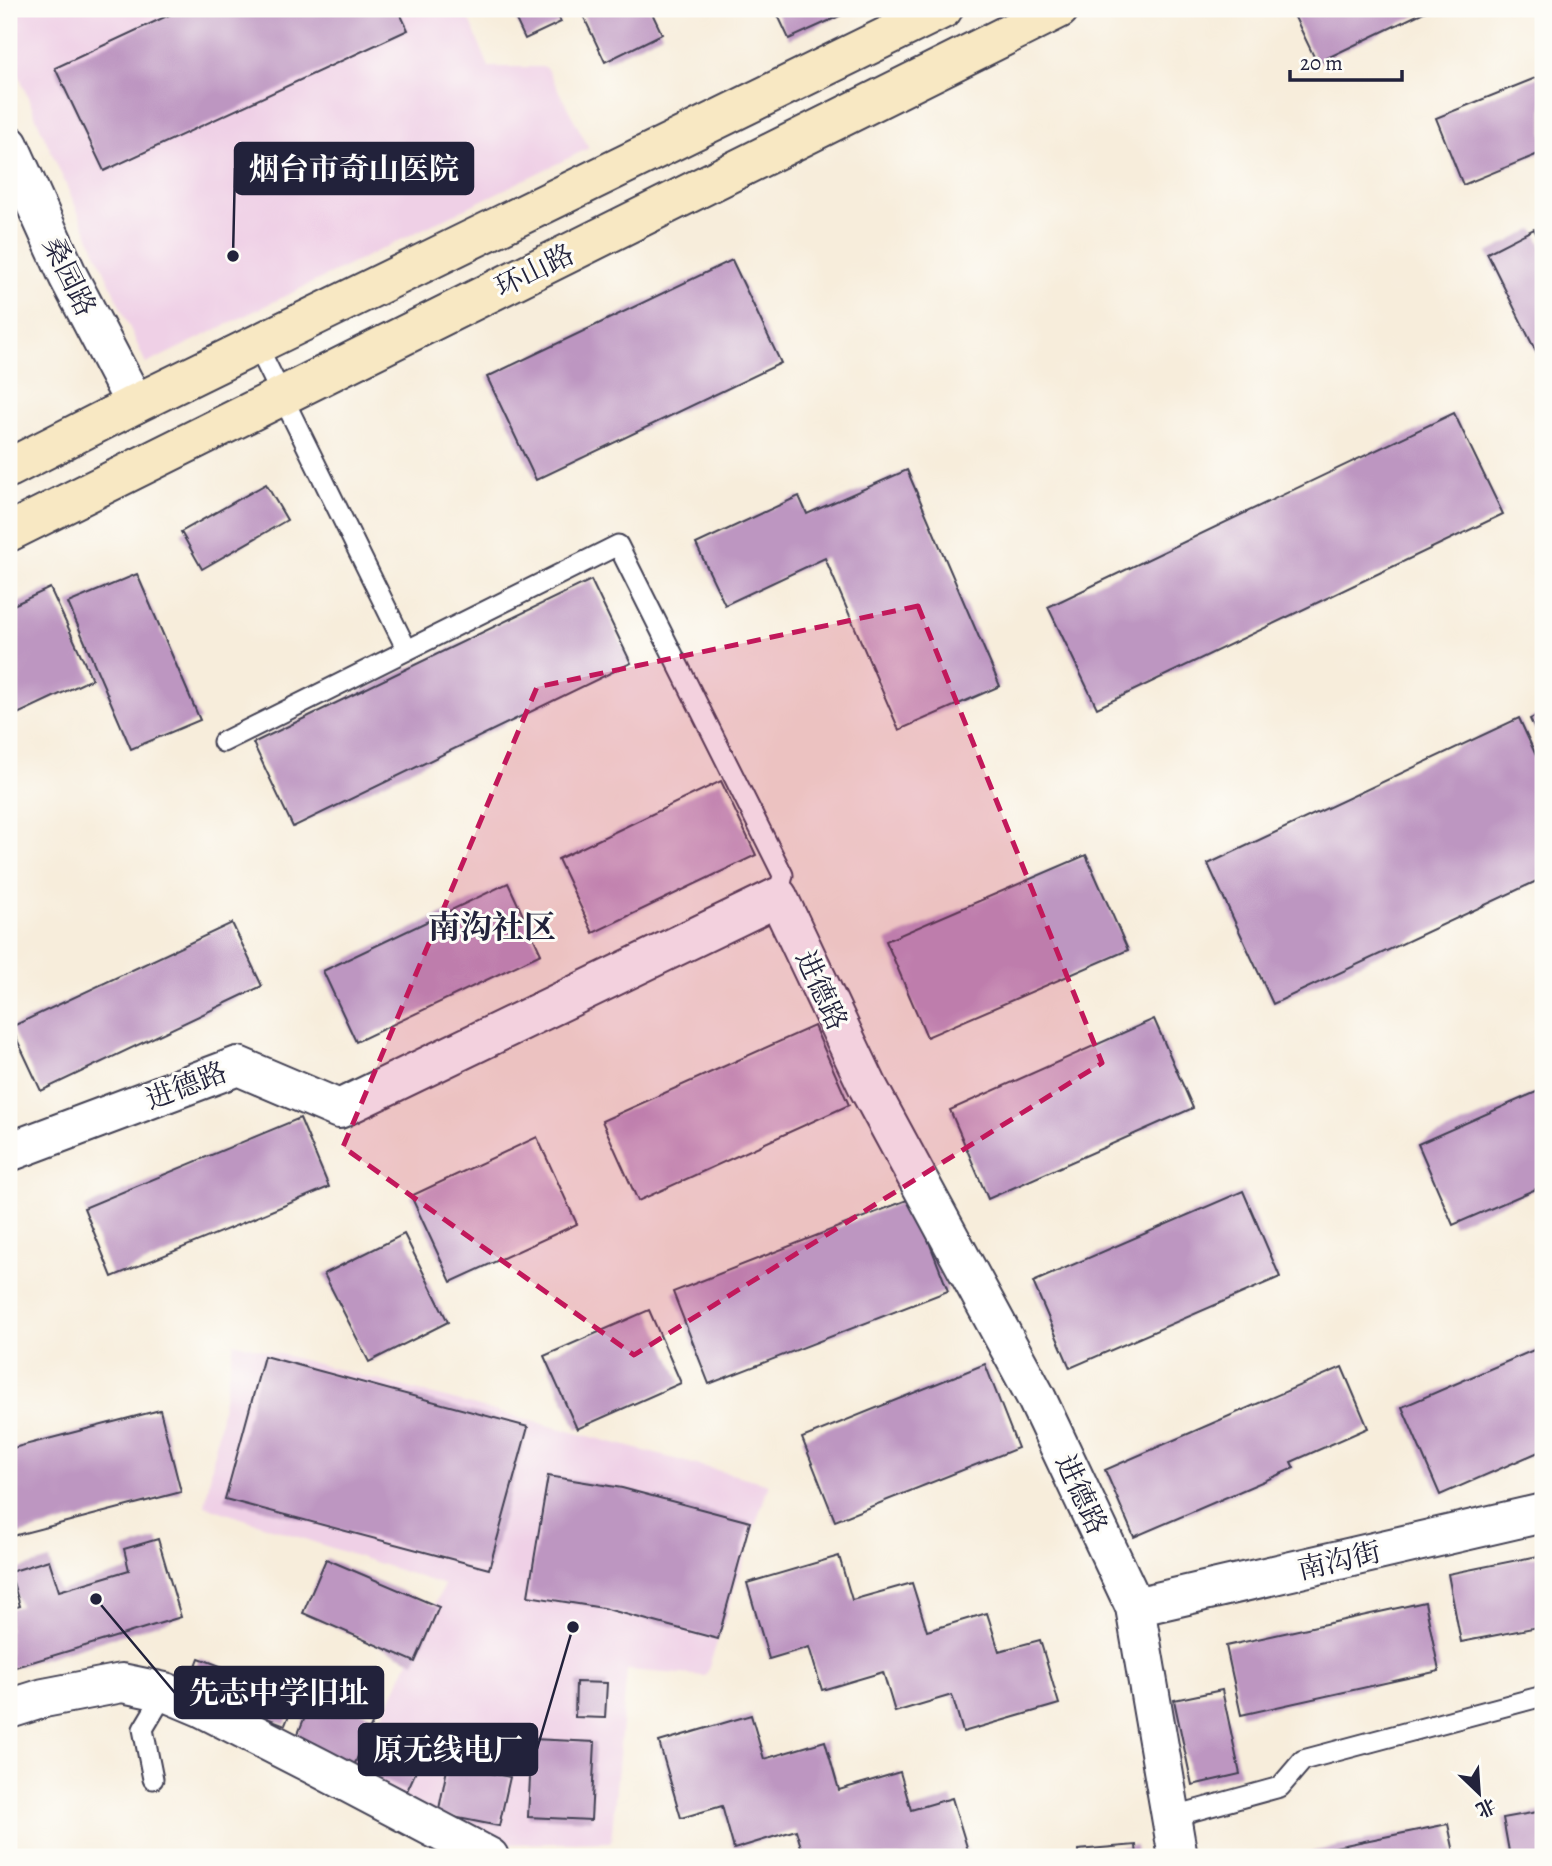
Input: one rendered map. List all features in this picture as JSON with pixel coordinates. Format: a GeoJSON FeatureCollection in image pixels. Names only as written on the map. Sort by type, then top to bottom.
{"type":"FeatureCollection","features":[{"type":"Feature","properties":{"kind":"main road","name":"环山路"},"geometry":{"type":"LineString","coordinates":[[9,468],[943,9]]}},
{"type":"Feature","properties":{"kind":"main road","name":"环山路"},"geometry":{"type":"LineString","coordinates":[[9,532],[1059,9]]}},
{"type":"Feature","properties":{"kind":"street","name":"桑园路"},"geometry":{"type":"LineString","coordinates":[[9,145],[68,276],[135,404]]}},
{"type":"Feature","properties":{"kind":"street","name":"进德路"},"geometry":{"type":"LineString","coordinates":[[9,1152],[238,1066],[339,1109],[778,897],[868,1087],[1036,1397],[1135,1607],[1178,1857]]}},
{"type":"Feature","properties":{"kind":"street","name":"南沟街"},"geometry":{"type":"LineString","coordinates":[[1135,1607],[1543,1513]]}},
{"type":"Feature","properties":{"kind":"street"},"geometry":{"type":"LineString","coordinates":[[9,1709],[44,1698],[122,1683],[165,1692],[299,1756],[489,1857]]}},
{"type":"Feature","properties":{"kind":"lane"},"geometry":{"type":"LineString","coordinates":[[257,345],[407,650]]}},
{"type":"Feature","properties":{"kind":"lane"},"geometry":{"type":"LineString","coordinates":[[222,742],[618,545],[783,875],[778,897]]}},
{"type":"Feature","properties":{"kind":"lane"},"geometry":{"type":"LineString","coordinates":[[153,1779],[143,1729],[165,1692]]}},
{"type":"Feature","properties":{"kind":"lane"},"geometry":{"type":"LineString","coordinates":[[1171,1817],[1280,1787],[1303,1760],[1543,1696]]}},
{"type":"Feature","properties":{"kind":"highlighted area"},"geometry":{"type":"Polygon","coordinates":[[[918,606],[1102,1063],[634,1355],[343,1147],[537,687],[918,606]]]}},
{"type":"Feature","properties":{"kind":"shaded area"},"geometry":{"type":"Polygon","coordinates":[[[9,9],[465,9],[489,67],[546,67],[589,148],[146,364],[36,118],[9,50],[9,9]]]}},
{"type":"Feature","properties":{"kind":"shaded area"},"geometry":{"type":"Polygon","coordinates":[[[234,1342],[769,1484],[706,1676],[627,1670],[611,1842],[501,1844],[355,1776],[444,1585],[205,1506],[234,1342]]]}},
{"type":"Feature","properties":{"kind":"building"},"geometry":{"type":"Polygon","coordinates":[[[182,9],[398,9],[408,30],[104,171],[55,68],[182,9]]]}},
{"type":"Feature","properties":{"kind":"building"},"geometry":{"type":"Polygon","coordinates":[[[511,9],[555,9],[561,22],[525,39],[511,9]]]}},
{"type":"Feature","properties":{"kind":"building"},"geometry":{"type":"Polygon","coordinates":[[[580,9],[650,9],[662,34],[605,62],[580,9]]]}},
{"type":"Feature","properties":{"kind":"building"},"geometry":{"type":"Polygon","coordinates":[[[775,9],[855,9],[789,39],[775,9]]]}},
{"type":"Feature","properties":{"kind":"building"},"geometry":{"type":"Polygon","coordinates":[[[1291,9],[1430,9],[1317,63],[1291,9]]]}},
{"type":"Feature","properties":{"kind":"building"},"geometry":{"type":"Polygon","coordinates":[[[1543,75],[1543,152],[1463,185],[1436,118],[1543,75]]]}},
{"type":"Feature","properties":{"kind":"building"},"geometry":{"type":"Polygon","coordinates":[[[1534,229],[1543,247],[1543,366],[1487,253],[1534,229]]]}},
{"type":"Feature","properties":{"kind":"building"},"geometry":{"type":"Polygon","coordinates":[[[732,260],[781,363],[536,480],[487,377],[732,260]]]}},
{"type":"Feature","properties":{"kind":"building"},"geometry":{"type":"Polygon","coordinates":[[[1454,413],[1503,514],[1097,708],[1048,607],[1454,413]]]}},
{"type":"Feature","properties":{"kind":"building"},"geometry":{"type":"Polygon","coordinates":[[[907,470],[1000,686],[899,730],[825,558],[725,605],[696,544],[799,496],[807,514],[907,470]]]}},
{"type":"Feature","properties":{"kind":"building"},"geometry":{"type":"Polygon","coordinates":[[[266,484],[287,520],[202,569],[181,532],[266,484]]]}},
{"type":"Feature","properties":{"kind":"building"},"geometry":{"type":"Polygon","coordinates":[[[137,574],[200,720],[131,749],[68,603],[137,574]]]}},
{"type":"Feature","properties":{"kind":"building"},"geometry":{"type":"Polygon","coordinates":[[[591,580],[631,663],[293,827],[253,743],[591,580]]]}},
{"type":"Feature","properties":{"kind":"building"},"geometry":{"type":"Polygon","coordinates":[[[50,588],[92,679],[9,718],[9,607],[50,588]]]}},
{"type":"Feature","properties":{"kind":"building"},"geometry":{"type":"Polygon","coordinates":[[[1543,713],[1543,747],[1530,719],[1543,713]]]}},
{"type":"Feature","properties":{"kind":"building"},"geometry":{"type":"Polygon","coordinates":[[[1519,718],[1543,771],[1543,878],[1273,1004],[1208,864],[1519,718]]]}},
{"type":"Feature","properties":{"kind":"building"},"geometry":{"type":"Polygon","coordinates":[[[721,781],[756,855],[593,933],[558,859],[721,781]]]}},
{"type":"Feature","properties":{"kind":"building"},"geometry":{"type":"Polygon","coordinates":[[[1086,855],[1128,950],[927,1037],[886,941],[1086,855]]]}},
{"type":"Feature","properties":{"kind":"building"},"geometry":{"type":"Polygon","coordinates":[[[508,883],[541,954],[356,1042],[323,971],[508,883]]]}},
{"type":"Feature","properties":{"kind":"building"},"geometry":{"type":"Polygon","coordinates":[[[232,923],[262,986],[41,1091],[11,1027],[232,923]]]}},
{"type":"Feature","properties":{"kind":"building"},"geometry":{"type":"Polygon","coordinates":[[[1154,1019],[1193,1108],[988,1199],[950,1110],[1154,1019]]]}},
{"type":"Feature","properties":{"kind":"building"},"geometry":{"type":"Polygon","coordinates":[[[814,1026],[849,1105],[638,1201],[602,1121],[814,1026]]]}},
{"type":"Feature","properties":{"kind":"building"},"geometry":{"type":"Polygon","coordinates":[[[1543,1089],[1543,1186],[1453,1225],[1418,1144],[1543,1089]]]}},
{"type":"Feature","properties":{"kind":"building"},"geometry":{"type":"Polygon","coordinates":[[[300,1118],[329,1187],[112,1277],[84,1208],[300,1118]]]}},
{"type":"Feature","properties":{"kind":"building"},"geometry":{"type":"Polygon","coordinates":[[[537,1137],[577,1224],[451,1282],[411,1196],[537,1137]]]}},
{"type":"Feature","properties":{"kind":"building"},"geometry":{"type":"Polygon","coordinates":[[[1243,1191],[1280,1277],[1070,1368],[1033,1282],[1243,1191]]]}},
{"type":"Feature","properties":{"kind":"building"},"geometry":{"type":"Polygon","coordinates":[[[912,1198],[948,1291],[709,1384],[673,1292],[912,1198]]]}},
{"type":"Feature","properties":{"kind":"building"},"geometry":{"type":"Polygon","coordinates":[[[404,1234],[448,1322],[369,1362],[324,1274],[404,1234]]]}},
{"type":"Feature","properties":{"kind":"building"},"geometry":{"type":"Polygon","coordinates":[[[649,1310],[681,1383],[577,1429],[544,1356],[649,1310]]]}},
{"type":"Feature","properties":{"kind":"building"},"geometry":{"type":"Polygon","coordinates":[[[1543,1346],[1543,1450],[1440,1495],[1402,1407],[1543,1346]]]}},
{"type":"Feature","properties":{"kind":"building"},"geometry":{"type":"Polygon","coordinates":[[[264,1356],[528,1427],[489,1569],[225,1499],[264,1356]]]}},
{"type":"Feature","properties":{"kind":"building"},"geometry":{"type":"Polygon","coordinates":[[[985,1364],[1018,1448],[835,1521],[802,1438],[985,1364]]]}},
{"type":"Feature","properties":{"kind":"building"},"geometry":{"type":"Polygon","coordinates":[[[1342,1367],[1368,1428],[1291,1462],[1294,1468],[1134,1537],[1105,1470],[1342,1367]]]}},
{"type":"Feature","properties":{"kind":"building"},"geometry":{"type":"Polygon","coordinates":[[[160,1410],[181,1492],[9,1537],[9,1449],[160,1410]]]}},
{"type":"Feature","properties":{"kind":"building"},"geometry":{"type":"Polygon","coordinates":[[[548,1476],[622,1488],[750,1522],[718,1639],[603,1608],[528,1596],[548,1476]]]}},
{"type":"Feature","properties":{"kind":"building"},"geometry":{"type":"Polygon","coordinates":[[[158,1539],[181,1617],[9,1669],[9,1609],[20,1606],[10,1572],[49,1560],[59,1591],[129,1570],[124,1549],[158,1539]]]}},
{"type":"Feature","properties":{"kind":"building"},"geometry":{"type":"Polygon","coordinates":[[[1543,1555],[1543,1626],[1461,1642],[1448,1574],[1543,1555]]]}},
{"type":"Feature","properties":{"kind":"building"},"geometry":{"type":"Polygon","coordinates":[[[839,1556],[852,1600],[912,1583],[927,1631],[987,1613],[999,1651],[1040,1640],[1059,1704],[963,1732],[952,1695],[895,1712],[883,1672],[822,1690],[809,1647],[769,1659],[747,1583],[839,1556]]]}},
{"type":"Feature","properties":{"kind":"building"},"geometry":{"type":"Polygon","coordinates":[[[326,1559],[439,1607],[415,1662],[303,1613],[326,1559]]]}},
{"type":"Feature","properties":{"kind":"building"},"geometry":{"type":"Polygon","coordinates":[[[1425,1602],[1439,1671],[1241,1715],[1226,1646],[1425,1602]]]}},
{"type":"Feature","properties":{"kind":"building"},"geometry":{"type":"Polygon","coordinates":[[[199,1658],[297,1695],[285,1725],[188,1687],[199,1658]]]}},
{"type":"Feature","properties":{"kind":"building"},"geometry":{"type":"Polygon","coordinates":[[[576,1682],[607,1683],[605,1718],[575,1717],[576,1682]]]}},
{"type":"Feature","properties":{"kind":"building"},"geometry":{"type":"Polygon","coordinates":[[[1222,1690],[1240,1774],[1192,1785],[1174,1700],[1222,1690]]]}},
{"type":"Feature","properties":{"kind":"building"},"geometry":{"type":"Polygon","coordinates":[[[315,1691],[375,1717],[353,1768],[294,1744],[315,1691]]]}},
{"type":"Feature","properties":{"kind":"building"},"geometry":{"type":"Polygon","coordinates":[[[751,1715],[764,1759],[825,1741],[839,1790],[900,1772],[911,1810],[952,1798],[970,1857],[866,1857],[865,1854],[854,1857],[804,1857],[796,1830],[734,1849],[722,1806],[681,1818],[659,1742],[751,1715]]]}},
{"type":"Feature","properties":{"kind":"building"},"geometry":{"type":"Polygon","coordinates":[[[532,1739],[595,1742],[591,1820],[528,1817],[532,1739]]]}},
{"type":"Feature","properties":{"kind":"building"},"geometry":{"type":"Polygon","coordinates":[[[381,1754],[417,1769],[407,1791],[372,1776],[381,1754]]]}},
{"type":"Feature","properties":{"kind":"building"},"geometry":{"type":"Polygon","coordinates":[[[448,1764],[510,1777],[499,1826],[438,1814],[448,1764]]]}},
{"type":"Feature","properties":{"kind":"building"},"geometry":{"type":"Polygon","coordinates":[[[1543,1811],[1543,1857],[1510,1857],[1503,1818],[1543,1811]]]}},
{"type":"Feature","properties":{"kind":"building"},"geometry":{"type":"Polygon","coordinates":[[[1448,1824],[1455,1857],[1291,1857],[1291,1856],[1448,1824]]]}},
{"type":"Feature","properties":{"kind":"building"},"geometry":{"type":"Polygon","coordinates":[[[1136,1845],[1137,1857],[1078,1857],[1078,1850],[1136,1845]]]}},
{"type":"Feature","properties":{"kind":"place","name":"烟台市奇山医院"},"geometry":{"type":"Point","coordinates":[233,256]}},
{"type":"Feature","properties":{"kind":"place","name":"先志中学旧址"},"geometry":{"type":"Point","coordinates":[96,1599]}},
{"type":"Feature","properties":{"kind":"place","name":"原无线电厂"},"geometry":{"type":"Point","coordinates":[573,1627]}},
{"type":"Feature","properties":{"kind":"district","name":"南沟社区"},"geometry":{"type":"Point","coordinates":[492,927]}}]}
